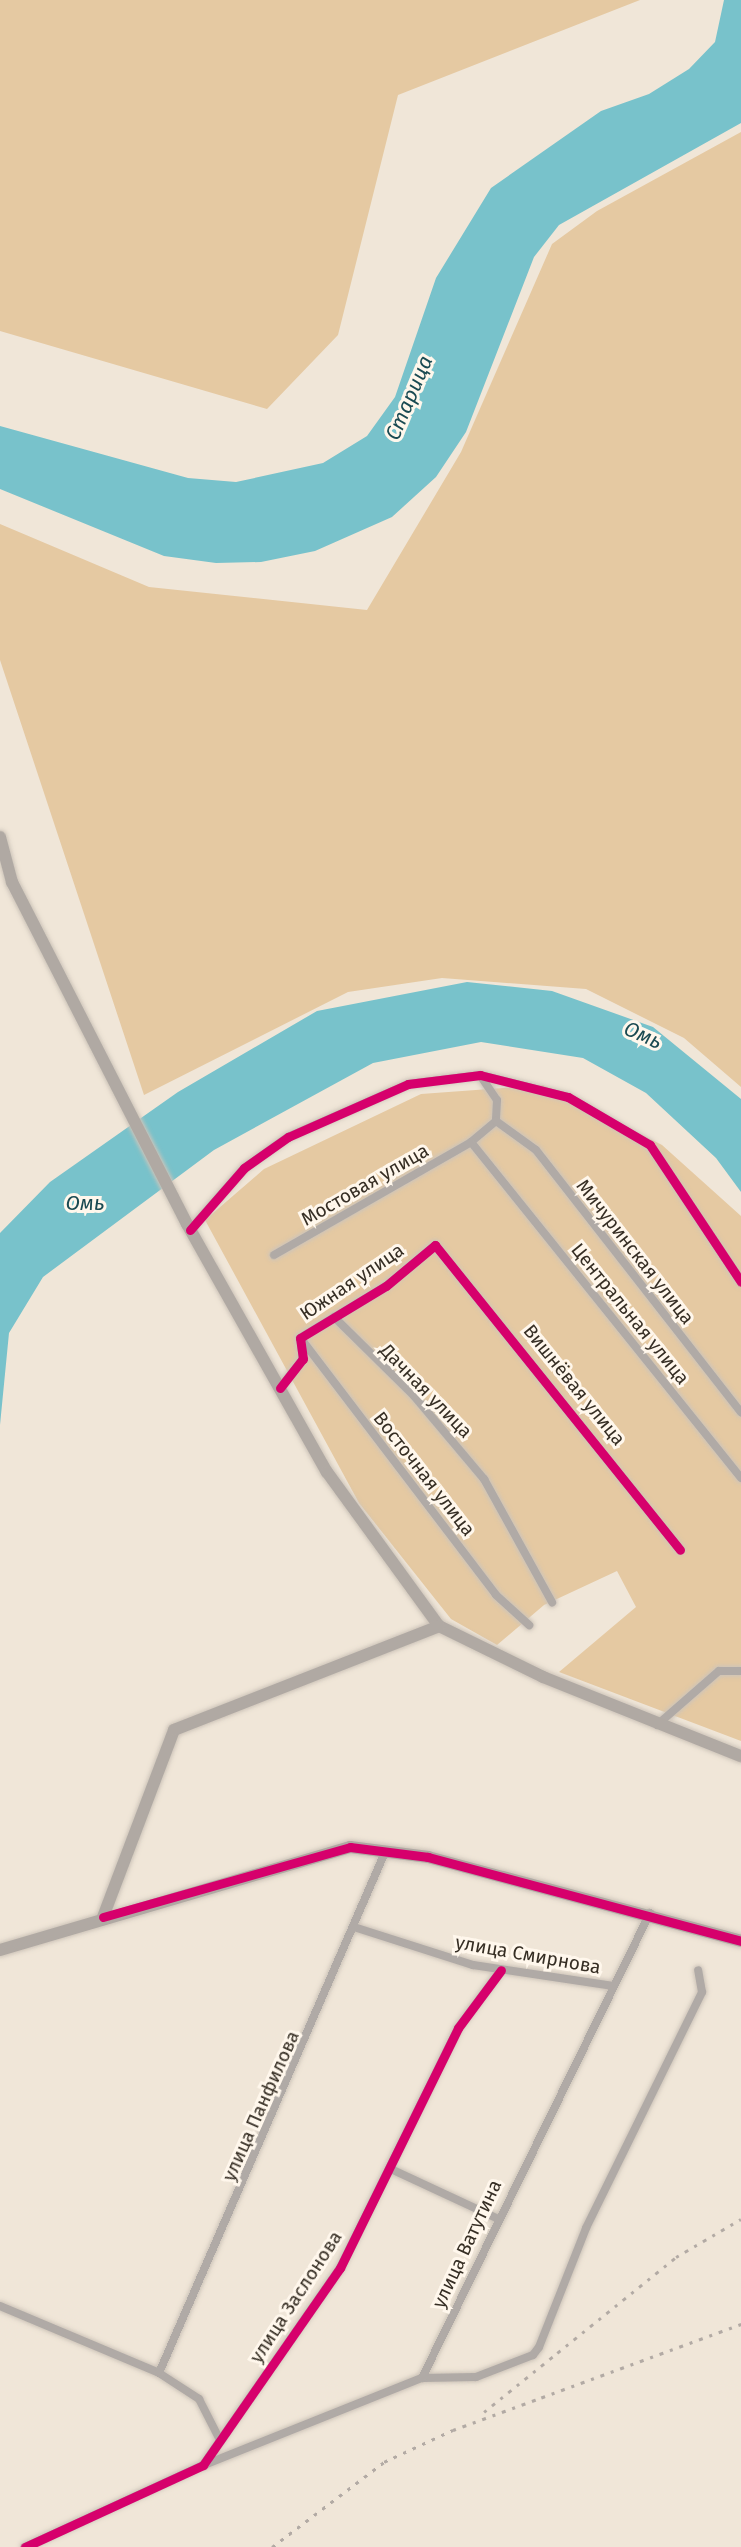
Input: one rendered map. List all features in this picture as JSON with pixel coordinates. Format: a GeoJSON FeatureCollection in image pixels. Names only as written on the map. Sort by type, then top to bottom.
{"type":"FeatureCollection","features":[{"type":"Feature","properties":{"kind":"main road"},"geometry":{"type":"LineString","coordinates":[[0,836],[12,882],[120,1102],[189,1227],[327,1472],[439,1626],[657,1725],[741,1756]]}},
{"type":"Feature","properties":{"kind":"main road"},"geometry":{"type":"LineString","coordinates":[[103,1917],[174,1730],[439,1626]]}},
{"type":"Feature","properties":{"kind":"main road"},"geometry":{"type":"LineString","coordinates":[[0,1950],[308,1856],[349,1847],[386,1850],[650,1913],[741,1941]]}},
{"type":"Feature","properties":{"kind":"street"},"geometry":{"type":"LineString","coordinates":[[189,1227],[244,1168],[288,1137],[408,1084],[463,1075],[480,1075],[568,1097],[650,1145],[741,1282]]}},
{"type":"Feature","properties":{"kind":"street"},"geometry":{"type":"LineString","coordinates":[[480,1075],[497,1100],[496,1121]]}},
{"type":"Feature","properties":{"kind":"street","name":"Мостовая улица"},"geometry":{"type":"LineString","coordinates":[[274,1255],[471,1142],[496,1121]]}},
{"type":"Feature","properties":{"kind":"street","name":"Мичуринская улица"},"geometry":{"type":"LineString","coordinates":[[496,1121],[536,1150],[741,1412]]}},
{"type":"Feature","properties":{"kind":"street","name":"Центральная улица"},"geometry":{"type":"LineString","coordinates":[[471,1142],[741,1478]]}},
{"type":"Feature","properties":{"kind":"street","name":"Южная улица"},"geometry":{"type":"LineString","coordinates":[[280,1388],[303,1359],[300,1338],[435,1245]]}},
{"type":"Feature","properties":{"kind":"street","name":"Вишнёвая улица"},"geometry":{"type":"LineString","coordinates":[[435,1245],[680,1550]]}},
{"type":"Feature","properties":{"kind":"street","name":"Дачная улица"},"geometry":{"type":"LineString","coordinates":[[334,1317],[414,1396],[484,1479],[552,1601]]}},
{"type":"Feature","properties":{"kind":"street","name":"Восточная улица"},"geometry":{"type":"LineString","coordinates":[[300,1338],[496,1595],[529,1625]]}},
{"type":"Feature","properties":{"kind":"street"},"geometry":{"type":"LineString","coordinates":[[657,1725],[719,1671],[741,1671]]}},
{"type":"Feature","properties":{"kind":"street","name":"улица Панфилова"},"geometry":{"type":"LineString","coordinates":[[159,2373],[358,1928],[386,1850]]}},
{"type":"Feature","properties":{"kind":"street","name":"улица Ватутина"},"geometry":{"type":"LineString","coordinates":[[422,2378],[496,2218],[650,1913]]}},
{"type":"Feature","properties":{"kind":"street","name":"улица Смирнова"},"geometry":{"type":"LineString","coordinates":[[358,1928],[501,1970],[613,1986]]}},
{"type":"Feature","properties":{"kind":"street","name":"улица Заслонова"},"geometry":{"type":"LineString","coordinates":[[203,2465],[340,2268],[458,2028],[501,1970]]}},
{"type":"Feature","properties":{"kind":"street"},"geometry":{"type":"LineString","coordinates":[[25,2547],[203,2465],[422,2378],[475,2377],[533,2355],[539,2347],[586,2228],[702,1992],[698,1970]]}},
{"type":"Feature","properties":{"kind":"street"},"geometry":{"type":"LineString","coordinates":[[391,2169],[496,2218]]}},
{"type":"Feature","properties":{"kind":"street"},"geometry":{"type":"LineString","coordinates":[[0,2306],[159,2373],[199,2399],[220,2440]]}},
{"type":"Feature","properties":{"kind":"shaded area"},"geometry":{"type":"Polygon","coordinates":[[[0,0],[640,0],[398,95],[338,335],[267,409],[0,331],[0,0]]]}},
{"type":"Feature","properties":{"kind":"shaded area"},"geometry":{"type":"Polygon","coordinates":[[[741,132],[741,1087],[684,1038],[586,989],[442,978],[348,992],[144,1095],[0,660],[0,524],[149,587],[367,610],[461,452],[552,244],[597,211],[741,132]]]}},
{"type":"Feature","properties":{"kind":"shaded area"},"geometry":{"type":"Polygon","coordinates":[[[543,1085],[662,1145],[741,1216],[741,1741],[559,1672],[636,1607],[617,1571],[544,1605],[497,1645],[451,1619],[359,1503],[205,1220],[264,1169],[421,1094],[543,1085]]]}},
{"type":"Feature","properties":{"kind":"water","name":"Старица"},"geometry":{"type":"Polygon","coordinates":[[[724,0],[741,0],[741,123],[559,225],[534,257],[466,432],[436,477],[392,517],[315,551],[261,562],[216,563],[164,556],[0,489],[0,426],[188,478],[236,482],[323,463],[367,436],[395,397],[436,278],[491,188],[601,111],[649,94],[689,69],[715,42],[724,0]]]}},
{"type":"Feature","properties":{"kind":"water","name":"Омь"},"geometry":{"type":"Polygon","coordinates":[[[467,982],[552,991],[653,1027],[741,1099],[741,1192],[716,1158],[646,1093],[583,1058],[481,1042],[373,1063],[214,1150],[43,1277],[9,1333],[0,1425],[0,1233],[50,1182],[178,1092],[317,1011],[467,982]]]}},
{"type":"Feature","properties":{"kind":"railway"},"geometry":{"type":"LineString","coordinates":[[484,2412],[676,2257],[741,2219]]}},
{"type":"Feature","properties":{"kind":"railway"},"geometry":{"type":"LineString","coordinates":[[272,2547],[384,2462],[453,2430],[741,2324]]}},
{"type":"Feature","properties":{"kind":"cycle path"},"geometry":{"type":"LineString","coordinates":[[190,1230],[244,1168],[288,1137],[408,1084],[480,1075],[568,1097],[650,1145],[741,1282]]}},
{"type":"Feature","properties":{"kind":"cycle path"},"geometry":{"type":"LineString","coordinates":[[280,1388],[303,1359],[300,1338],[386,1286],[435,1245],[680,1550]]}},
{"type":"Feature","properties":{"kind":"cycle path"},"geometry":{"type":"LineString","coordinates":[[103,1917],[350,1847],[428,1857],[741,1941]]}},
{"type":"Feature","properties":{"kind":"cycle path"},"geometry":{"type":"LineString","coordinates":[[25,2547],[203,2465],[340,2268],[458,2028],[501,1970]]}}]}
